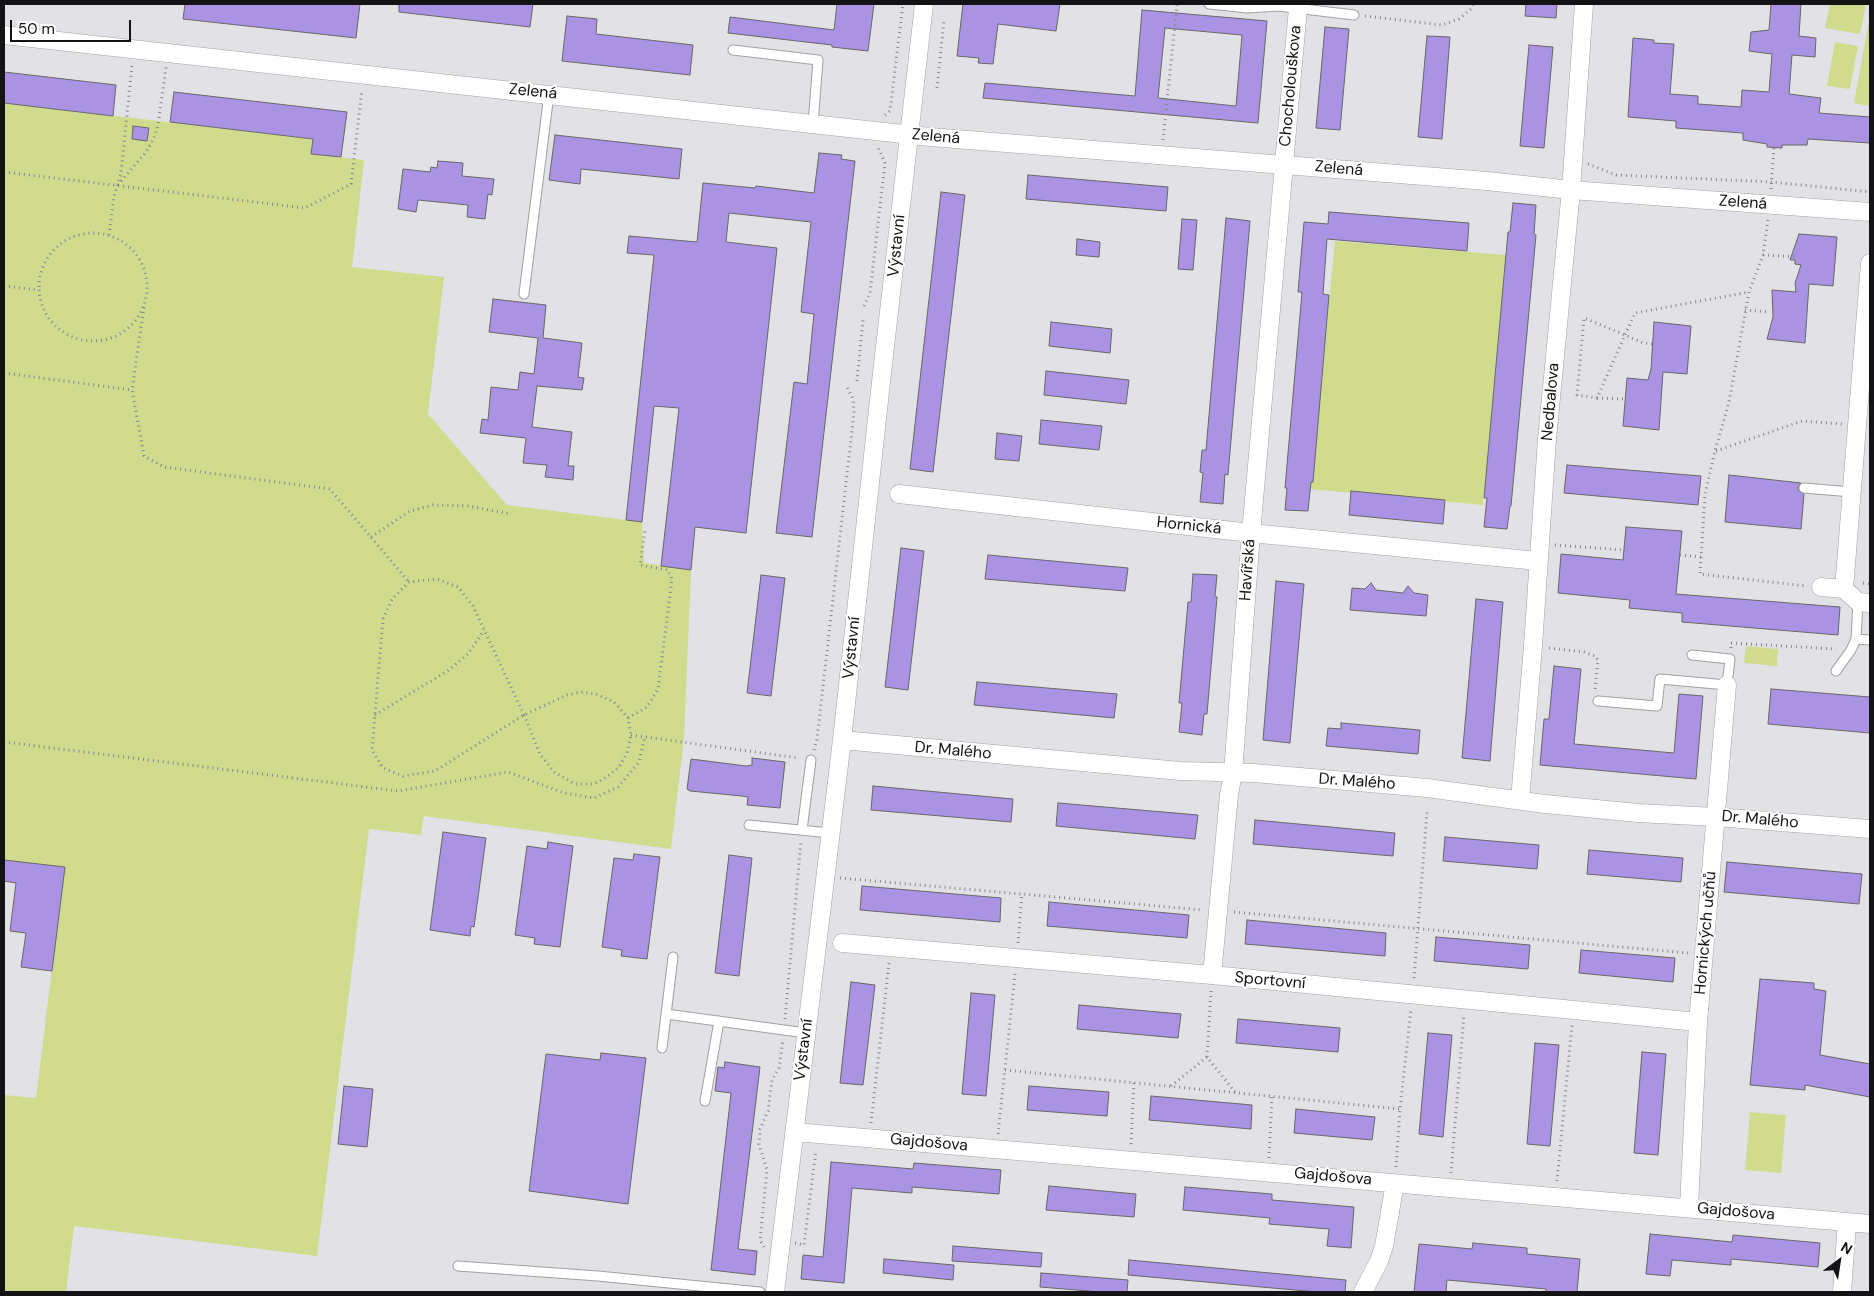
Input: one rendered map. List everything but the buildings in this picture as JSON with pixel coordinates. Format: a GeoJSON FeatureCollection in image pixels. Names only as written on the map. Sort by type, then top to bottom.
{"type":"FeatureCollection","features":[{"type":"Feature","properties":{"kind":"street","name":"Výstavní"},"geometry":{"type":"LineString","coordinates":[[775,1292],[842,740],[924,4]]}},
{"type":"Feature","properties":{"kind":"street","name":"Nedbalova"},"geometry":{"type":"LineString","coordinates":[[1520,800],[1547,439],[1571,190],[1584,4]]}},
{"type":"Feature","properties":{"kind":"street","name":"Chocholouškova"},"geometry":{"type":"LineString","coordinates":[[1285,165],[1298,8]]}},
{"type":"Feature","properties":{"kind":"street","name":"Zelená"},"geometry":{"type":"LineString","coordinates":[[4,35],[909,135],[1571,190],[1870,212]]}},
{"type":"Feature","properties":{"kind":"street","name":"Havířská"},"geometry":{"type":"LineString","coordinates":[[1212,975],[1229,795],[1233,773],[1251,532],[1285,165]]}},
{"type":"Feature","properties":{"kind":"street"},"geometry":{"type":"LineString","coordinates":[[1844,589],[1870,263]]}},
{"type":"Feature","properties":{"kind":"street","name":"Hornická"},"geometry":{"type":"LineString","coordinates":[[899,494],[1538,561]]}},
{"type":"Feature","properties":{"kind":"street"},"geometry":{"type":"LineString","coordinates":[[1821,587],[1844,589],[1864,602]]}},
{"type":"Feature","properties":{"kind":"street","name":"Hornických učňů"},"geometry":{"type":"LineString","coordinates":[[1689,1207],[1698,1022],[1726,685]]}},
{"type":"Feature","properties":{"kind":"street","name":"Dr. Malého"},"geometry":{"type":"LineString","coordinates":[[842,740],[1180,771],[1233,773],[1426,788],[1638,813],[1870,829]]}},
{"type":"Feature","properties":{"kind":"street","name":"Sportovní"},"geometry":{"type":"LineString","coordinates":[[842,943],[1212,975],[1698,1022]]}},
{"type":"Feature","properties":{"kind":"street","name":"Gajdošova"},"geometry":{"type":"LineString","coordinates":[[795,1132],[1689,1207],[1870,1224]]}},
{"type":"Feature","properties":{"kind":"street"},"geometry":{"type":"LineString","coordinates":[[1363,1292],[1379,1261],[1384,1246],[1395,1183]]}},
{"type":"Feature","properties":{"kind":"street"},"geometry":{"type":"LineString","coordinates":[[1842,1292],[1847,1222]]}},
{"type":"Feature","properties":{"kind":"lane"},"geometry":{"type":"LineString","coordinates":[[1208,4],[1248,8],[1278,6],[1354,15]]}},
{"type":"Feature","properties":{"kind":"lane"},"geometry":{"type":"LineString","coordinates":[[733,50],[818,60],[813,124]]}},
{"type":"Feature","properties":{"kind":"lane"},"geometry":{"type":"LineString","coordinates":[[524,294],[549,94]]}},
{"type":"Feature","properties":{"kind":"lane"},"geometry":{"type":"LineString","coordinates":[[1804,488],[1852,492]]}},
{"type":"Feature","properties":{"kind":"lane"},"geometry":{"type":"LineString","coordinates":[[1836,671],[1852,650],[1864,602]]}},
{"type":"Feature","properties":{"kind":"lane"},"geometry":{"type":"LineString","coordinates":[[1856,639],[1870,640]]}},
{"type":"Feature","properties":{"kind":"lane"},"geometry":{"type":"LineString","coordinates":[[1692,655],[1730,659]]}},
{"type":"Feature","properties":{"kind":"lane","name":"Hornických učňů"},"geometry":{"type":"LineString","coordinates":[[1726,685],[1730,659]]}},
{"type":"Feature","properties":{"kind":"lane"},"geometry":{"type":"LineString","coordinates":[[1598,701],[1657,706],[1660,679],[1726,685]]}},
{"type":"Feature","properties":{"kind":"lane"},"geometry":{"type":"LineString","coordinates":[[802,830],[811,760]]}},
{"type":"Feature","properties":{"kind":"lane"},"geometry":{"type":"LineString","coordinates":[[749,825],[830,833]]}},
{"type":"Feature","properties":{"kind":"lane"},"geometry":{"type":"LineString","coordinates":[[662,1048],[673,957]]}},
{"type":"Feature","properties":{"kind":"lane"},"geometry":{"type":"LineString","coordinates":[[666,1014],[806,1033]]}},
{"type":"Feature","properties":{"kind":"lane"},"geometry":{"type":"LineString","coordinates":[[705,1101],[719,1021]]}},
{"type":"Feature","properties":{"kind":"lane"},"geometry":{"type":"LineString","coordinates":[[458,1266],[598,1276],[760,1292]]}},
{"type":"Feature","properties":{"kind":"path"},"geometry":{"type":"LineString","coordinates":[[880,119],[890,111],[903,4]]}},
{"type":"Feature","properties":{"kind":"path"},"geometry":{"type":"LineString","coordinates":[[1162,155],[1177,4]]}},
{"type":"Feature","properties":{"kind":"path"},"geometry":{"type":"LineString","coordinates":[[1354,15],[1442,25],[1459,19],[1471,9],[1473,4]]}},
{"type":"Feature","properties":{"kind":"path"},"geometry":{"type":"LineString","coordinates":[[937,88],[944,21]]}},
{"type":"Feature","properties":{"kind":"path"},"geometry":{"type":"LineString","coordinates":[[109,235],[114,197],[118,185],[132,61]]}},
{"type":"Feature","properties":{"kind":"path"},"geometry":{"type":"LineString","coordinates":[[118,185],[146,152],[154,138],[158,125],[167,65]]}},
{"type":"Feature","properties":{"kind":"path"},"geometry":{"type":"LineString","coordinates":[[4,172],[305,208],[351,184],[362,86]]}},
{"type":"Feature","properties":{"kind":"path"},"geometry":{"type":"LineString","coordinates":[[864,306],[870,293],[885,163],[878,146]]}},
{"type":"Feature","properties":{"kind":"path"},"geometry":{"type":"LineString","coordinates":[[1774,147],[1770,205],[1763,255],[1749,292],[1729,402],[1705,494],[1700,574],[1821,587]]}},
{"type":"Feature","properties":{"kind":"path"},"geometry":{"type":"LineString","coordinates":[[1573,159],[1616,175],[1772,182],[1870,192]]}},
{"type":"Feature","properties":{"kind":"path"},"geometry":{"type":"LineString","coordinates":[[144,307],[135,322],[122,333],[99,341],[86,341],[74,338],[52,324],[45,314],[38,290],[42,265],[58,245],[68,238],[92,232],[109,235],[125,243],[134,251],[140,261],[145,272],[147,295],[132,390],[144,456],[164,467],[330,489],[409,582]]}},
{"type":"Feature","properties":{"kind":"path"},"geometry":{"type":"LineString","coordinates":[[1763,255],[1797,258]]}},
{"type":"Feature","properties":{"kind":"path"},"geometry":{"type":"LineString","coordinates":[[4,286],[38,290]]}},
{"type":"Feature","properties":{"kind":"path"},"geometry":{"type":"LineString","coordinates":[[1597,398],[1635,313],[1749,292]]}},
{"type":"Feature","properties":{"kind":"path"},"geometry":{"type":"LineString","coordinates":[[1746,310],[1769,312]]}},
{"type":"Feature","properties":{"kind":"path"},"geometry":{"type":"LineString","coordinates":[[1624,399],[1577,395],[1584,318],[1643,343],[1652,344]]}},
{"type":"Feature","properties":{"kind":"path"},"geometry":{"type":"LineString","coordinates":[[857,381],[863,320]]}},
{"type":"Feature","properties":{"kind":"path"},"geometry":{"type":"LineString","coordinates":[[4,373],[132,390]]}},
{"type":"Feature","properties":{"kind":"path"},"geometry":{"type":"LineString","coordinates":[[631,735],[811,760],[817,739],[854,413],[853,399],[847,387]]}},
{"type":"Feature","properties":{"kind":"path"},"geometry":{"type":"LineString","coordinates":[[1715,451],[1802,421],[1857,425]]}},
{"type":"Feature","properties":{"kind":"path"},"geometry":{"type":"LineString","coordinates":[[371,537],[410,511],[433,505],[468,506],[511,514]]}},
{"type":"Feature","properties":{"kind":"path"},"geometry":{"type":"LineString","coordinates":[[628,718],[646,707],[658,689],[672,579],[668,570],[640,565],[645,530]]}},
{"type":"Feature","properties":{"kind":"path"},"geometry":{"type":"LineString","coordinates":[[1540,543],[1624,550]]}},
{"type":"Feature","properties":{"kind":"path"},"geometry":{"type":"LineString","coordinates":[[1680,555],[1701,558]]}},
{"type":"Feature","properties":{"kind":"path"},"geometry":{"type":"LineString","coordinates":[[628,718],[614,702],[596,694],[581,692],[566,694],[524,715],[435,771],[402,776],[383,768],[372,750],[383,619],[392,598],[409,582],[437,579],[458,587],[473,606],[524,715],[540,754],[554,772],[575,784],[594,784],[607,778],[619,767],[627,753],[631,735],[628,718]]}},
{"type":"Feature","properties":{"kind":"path"},"geometry":{"type":"LineString","coordinates":[[375,715],[449,670],[468,654],[484,629]]}},
{"type":"Feature","properties":{"kind":"path"},"geometry":{"type":"LineString","coordinates":[[1730,659],[1731,643],[1852,650]]}},
{"type":"Feature","properties":{"kind":"path"},"geometry":{"type":"LineString","coordinates":[[1533,646],[1584,652],[1595,656],[1598,660],[1594,700],[1598,701]]}},
{"type":"Feature","properties":{"kind":"path"},"geometry":{"type":"LineString","coordinates":[[4,742],[398,791],[508,772],[564,793],[594,798],[618,788],[639,762],[645,736]]}},
{"type":"Feature","properties":{"kind":"path"},"geometry":{"type":"LineString","coordinates":[[1395,1183],[1400,1108],[1413,994],[1427,812]]}},
{"type":"Feature","properties":{"kind":"path"},"geometry":{"type":"LineString","coordinates":[[760,1240],[767,1170],[759,1144],[760,1129],[768,1110],[772,1080],[779,1068],[802,830]]}},
{"type":"Feature","properties":{"kind":"path"},"geometry":{"type":"LineString","coordinates":[[825,877],[1704,954]]}},
{"type":"Feature","properties":{"kind":"path"},"geometry":{"type":"LineString","coordinates":[[996,1149],[1017,958],[1022,893]]}},
{"type":"Feature","properties":{"kind":"path"},"geometry":{"type":"LineString","coordinates":[[869,1138],[891,947]]}},
{"type":"Feature","properties":{"kind":"path"},"geometry":{"type":"LineString","coordinates":[[1212,975],[1207,1057],[1236,1092]]}},
{"type":"Feature","properties":{"kind":"path"},"geometry":{"type":"LineString","coordinates":[[1450,1187],[1465,999]]}},
{"type":"Feature","properties":{"kind":"path"},"geometry":{"type":"LineString","coordinates":[[1556,1196],[1573,1010]]}},
{"type":"Feature","properties":{"kind":"path"},"geometry":{"type":"LineString","coordinates":[[1171,1086],[1207,1057]]}},
{"type":"Feature","properties":{"kind":"path"},"geometry":{"type":"LineString","coordinates":[[1005,1070],[1400,1108]]}},
{"type":"Feature","properties":{"kind":"path"},"geometry":{"type":"LineString","coordinates":[[1130,1160],[1134,1082]]}},
{"type":"Feature","properties":{"kind":"path"},"geometry":{"type":"LineString","coordinates":[[1268,1172],[1272,1096]]}},
{"type":"Feature","properties":{"kind":"green space"},"geometry":{"type":"Polygon","coordinates":[[[1830,4],[1866,4],[1860,34],[1825,28],[1830,4]]]}},
{"type":"Feature","properties":{"kind":"green space"},"geometry":{"type":"Polygon","coordinates":[[[1870,15],[1870,106],[1854,103],[1870,15]]]}},
{"type":"Feature","properties":{"kind":"green space"},"geometry":{"type":"Polygon","coordinates":[[[1835,42],[1858,46],[1850,89],[1827,86],[1835,42]]]}},
{"type":"Feature","properties":{"kind":"green space"},"geometry":{"type":"Polygon","coordinates":[[[4,103],[313,139],[311,154],[364,160],[352,267],[444,277],[428,414],[507,505],[642,522],[644,563],[691,570],[684,738],[671,849],[424,816],[421,835],[369,829],[317,1256],[74,1226],[66,1292],[4,1292],[4,1095],[36,1098],[64,870],[4,862],[4,103]]]}},
{"type":"Feature","properties":{"kind":"green space"},"geometry":{"type":"Polygon","coordinates":[[[1335,241],[1506,255],[1483,505],[1310,489],[1335,241]]]}},
{"type":"Feature","properties":{"kind":"green space"},"geometry":{"type":"Polygon","coordinates":[[[1746,646],[1778,649],[1777,666],[1744,663],[1746,646]]]}},
{"type":"Feature","properties":{"kind":"green space"},"geometry":{"type":"Polygon","coordinates":[[[1750,1112],[1786,1115],[1781,1173],[1745,1170],[1750,1112]]]}}]}
